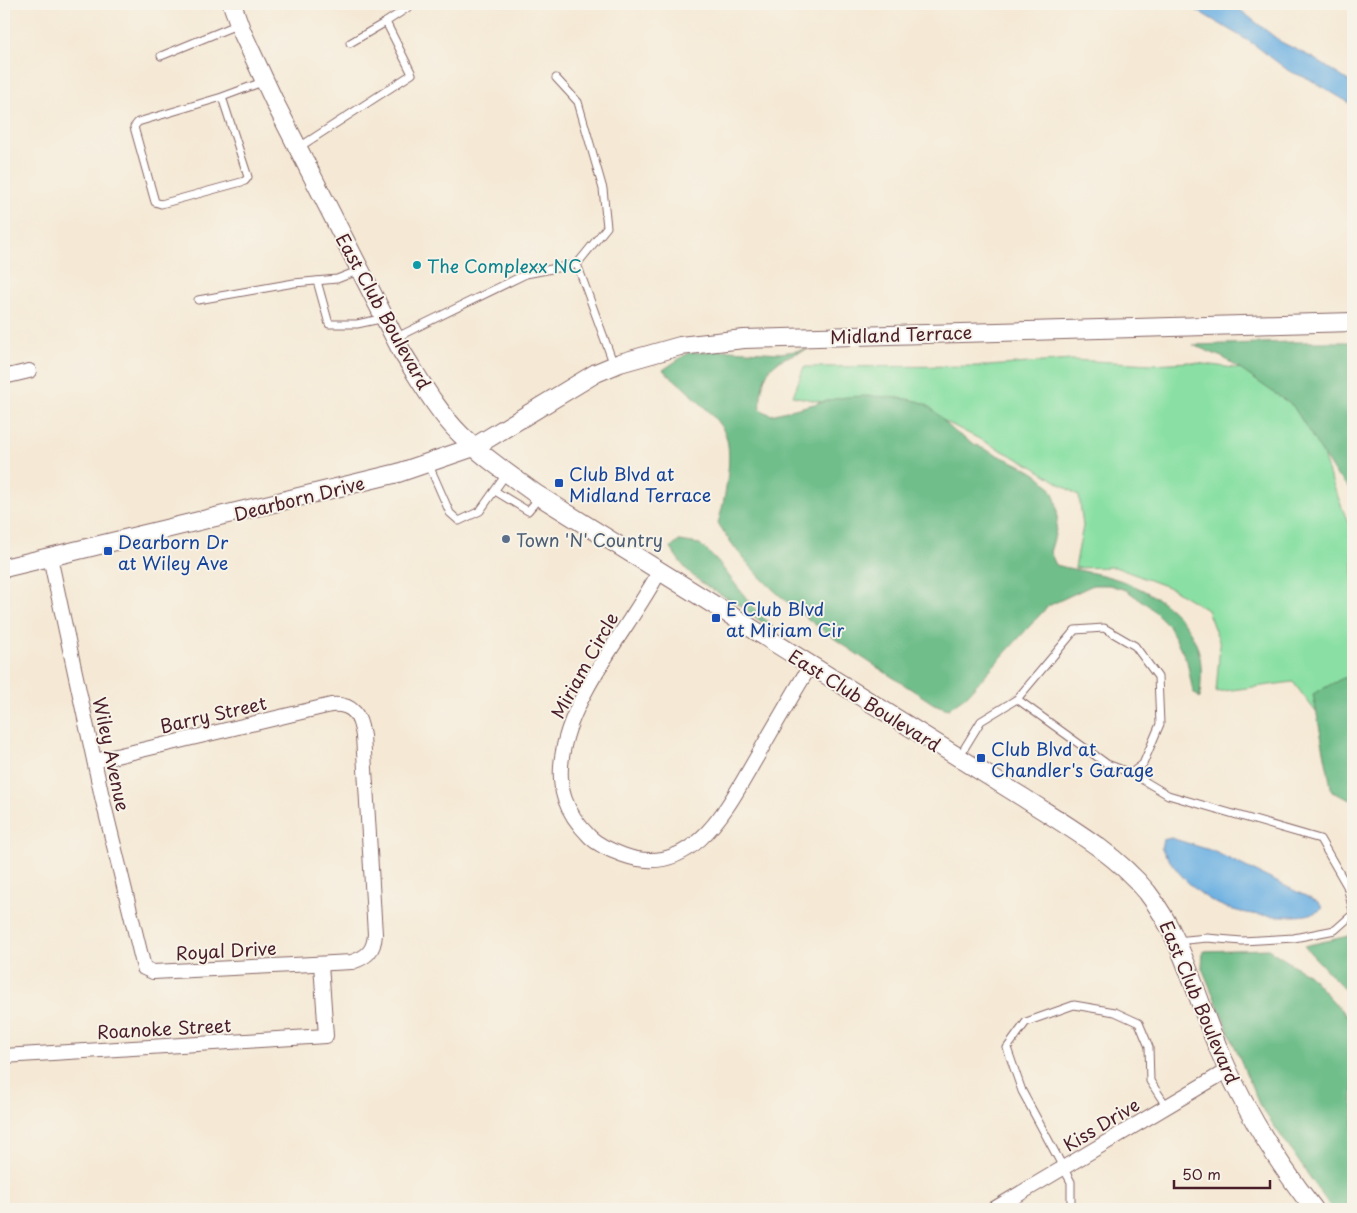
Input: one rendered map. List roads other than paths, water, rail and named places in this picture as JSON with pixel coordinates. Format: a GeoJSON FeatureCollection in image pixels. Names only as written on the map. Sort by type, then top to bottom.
{"type":"FeatureCollection","features":[{"type":"Feature","properties":{"kind":"street","name":"East Club Boulevard"},"geometry":{"type":"LineString","coordinates":[[232,4],[265,81],[395,338],[426,390],[460,434],[507,473],[540,496],[1106,853],[1146,892],[1162,914],[1176,941],[1228,1070],[1264,1136],[1291,1179],[1314,1209]]}},
{"type":"Feature","properties":{"kind":"street","name":"Midland Terrace"},"geometry":{"type":"LineString","coordinates":[[474,446],[501,432],[589,378],[614,366],[680,346],[744,339],[1353,322]]}},
{"type":"Feature","properties":{"kind":"street"},"geometry":{"type":"LineString","coordinates":[[4,377],[30,371]]}},
{"type":"Feature","properties":{"kind":"street","name":"Dearborn Drive"},"geometry":{"type":"LineString","coordinates":[[4,568],[293,500],[398,473],[474,446]]}},
{"type":"Feature","properties":{"kind":"street","name":"Wiley Avenue"},"geometry":{"type":"LineString","coordinates":[[50,557],[140,958]]}},
{"type":"Feature","properties":{"kind":"street","name":"Miriam Circle"},"geometry":{"type":"LineString","coordinates":[[659,572],[580,703],[565,741],[560,769],[566,804],[575,822],[593,840],[611,851],[632,858],[653,860],[668,858],[687,850],[704,836],[725,810],[810,666]]}},
{"type":"Feature","properties":{"kind":"street","name":"Barry Street"},"geometry":{"type":"LineString","coordinates":[[95,761],[340,704]]}},
{"type":"Feature","properties":{"kind":"street","name":"Royal Drive"},"geometry":{"type":"LineString","coordinates":[[140,958],[144,968],[153,972],[352,962],[364,958],[372,951],[375,944],[361,720],[355,710],[340,704]]}},
{"type":"Feature","properties":{"kind":"street","name":"Roanoke Street"},"geometry":{"type":"LineString","coordinates":[[4,1056],[326,1036],[321,964]]}},
{"type":"Feature","properties":{"kind":"street","name":"Kiss Drive"},"geometry":{"type":"LineString","coordinates":[[994,1209],[1228,1070]]}},
{"type":"Feature","properties":{"kind":"lane"},"geometry":{"type":"LineString","coordinates":[[350,43],[386,22],[411,4]]}},
{"type":"Feature","properties":{"kind":"lane"},"geometry":{"type":"LineString","coordinates":[[298,148],[412,74],[386,22]]}},
{"type":"Feature","properties":{"kind":"lane"},"geometry":{"type":"LineString","coordinates":[[161,56],[239,24]]}},
{"type":"Feature","properties":{"kind":"lane"},"geometry":{"type":"LineString","coordinates":[[395,338],[526,274],[578,264],[607,227],[603,189],[578,102],[556,78]]}},
{"type":"Feature","properties":{"kind":"lane"},"geometry":{"type":"LineString","coordinates":[[222,97],[248,177],[245,182],[161,204],[155,202],[134,127],[138,122],[222,97],[265,81]]}},
{"type":"Feature","properties":{"kind":"lane"},"geometry":{"type":"LineString","coordinates":[[578,264],[614,366]]}},
{"type":"Feature","properties":{"kind":"lane"},"geometry":{"type":"LineString","coordinates":[[198,300],[337,279],[360,270]]}},
{"type":"Feature","properties":{"kind":"lane"},"geometry":{"type":"LineString","coordinates":[[317,281],[329,324],[357,324],[385,318]]}},
{"type":"Feature","properties":{"kind":"lane"},"geometry":{"type":"LineString","coordinates":[[428,463],[450,513],[459,521],[480,511],[507,473]]}},
{"type":"Feature","properties":{"kind":"lane"},"geometry":{"type":"LineString","coordinates":[[494,491],[528,511],[540,496]]}},
{"type":"Feature","properties":{"kind":"lane"},"geometry":{"type":"LineString","coordinates":[[958,758],[981,721],[1017,699],[1075,630],[1104,628],[1135,646],[1158,677],[1160,724],[1143,764],[1131,773]]}},
{"type":"Feature","properties":{"kind":"lane"},"geometry":{"type":"LineString","coordinates":[[1017,699],[1107,764],[1131,773],[1168,795],[1320,839],[1347,886],[1353,912],[1335,930],[1294,938],[1242,941],[1207,938],[1176,941]]}},
{"type":"Feature","properties":{"kind":"lane"},"geometry":{"type":"LineString","coordinates":[[1071,1209],[1071,1182],[1022,1091],[1007,1048],[1026,1022],[1074,1005],[1115,1012],[1139,1023],[1149,1046],[1150,1081],[1167,1107]]}},
{"type":"Feature","properties":{"kind":"water"},"geometry":{"type":"Polygon","coordinates":[[[1186,4],[1230,4],[1235,6],[1281,42],[1313,58],[1353,84],[1353,105],[1309,79],[1289,71],[1252,43],[1186,4]]]}},
{"type":"Feature","properties":{"kind":"water"},"geometry":{"type":"Polygon","coordinates":[[[1171,838],[1213,851],[1318,902],[1323,908],[1309,914],[1282,916],[1242,912],[1226,907],[1198,891],[1173,865],[1161,848],[1163,840],[1171,838]]]}},
{"type":"Feature","properties":{"kind":"place","name":"The Complexx NC"},"geometry":{"type":"Point","coordinates":[417,265]}},
{"type":"Feature","properties":{"kind":"place","name":"Club Blvd at Midland Terrace"},"geometry":{"type":"Point","coordinates":[559,483]}},
{"type":"Feature","properties":{"kind":"place","name":"Town 'N' Country"},"geometry":{"type":"Point","coordinates":[506,539]}},
{"type":"Feature","properties":{"kind":"place","name":"Dearborn Dr at Wiley Ave"},"geometry":{"type":"Point","coordinates":[108,551]}},
{"type":"Feature","properties":{"kind":"place","name":"E Club Blvd at Miriam Cir"},"geometry":{"type":"Point","coordinates":[716,618]}},
{"type":"Feature","properties":{"kind":"place","name":"Club Blvd at Chandler's Garage"},"geometry":{"type":"Point","coordinates":[981,758]}}]}
